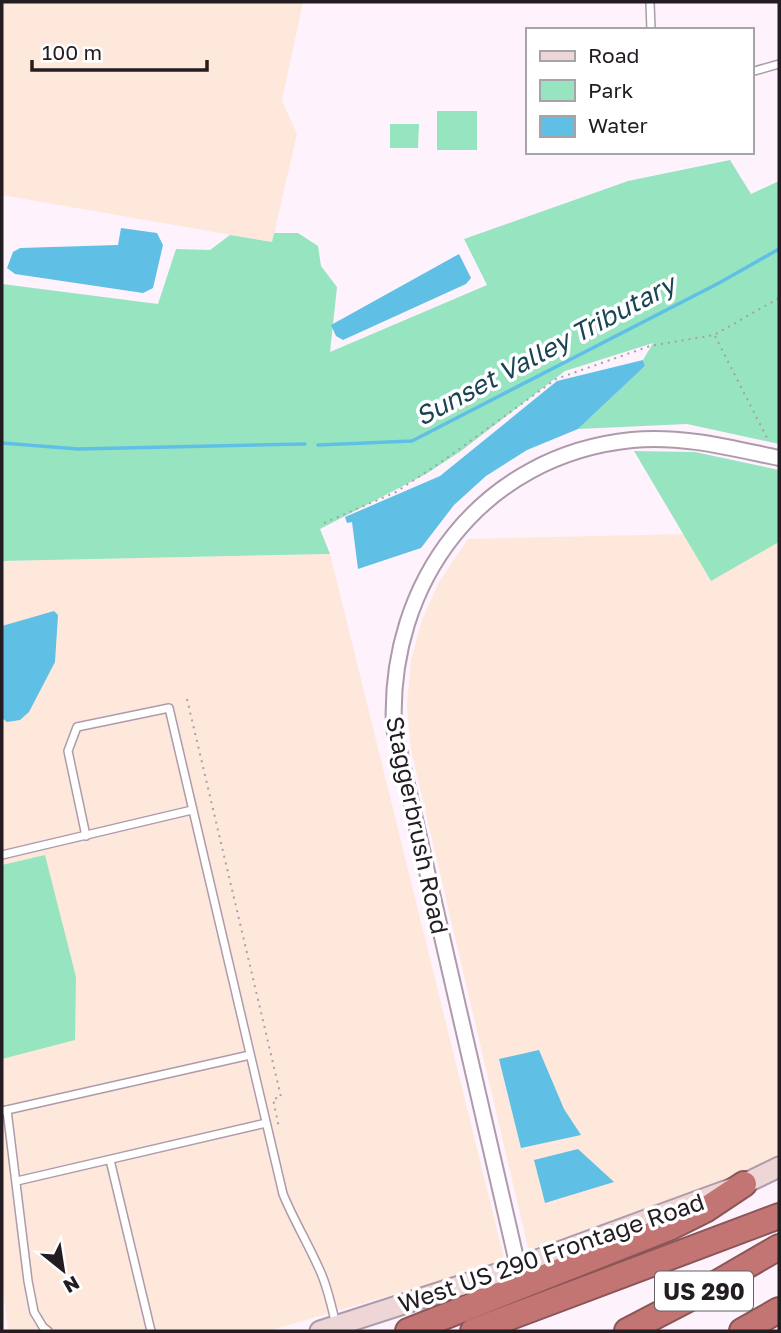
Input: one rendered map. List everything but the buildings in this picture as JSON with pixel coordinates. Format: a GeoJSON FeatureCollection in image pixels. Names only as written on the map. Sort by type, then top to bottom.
{"type":"FeatureCollection","features":[{"type":"Feature","properties":{"kind":"highway"},"geometry":{"type":"LineString","coordinates":[[408,1331],[671,1227],[705,1210],[744,1184]]}},
{"type":"Feature","properties":{"kind":"highway"},"geometry":{"type":"LineString","coordinates":[[473,1331],[779,1216]]}},
{"type":"Feature","properties":{"kind":"highway","name":"US 290"},"geometry":{"type":"LineString","coordinates":[[627,1331],[779,1247]]}},
{"type":"Feature","properties":{"kind":"highway","name":"US 290"},"geometry":{"type":"LineString","coordinates":[[742,1331],[779,1310]]}},
{"type":"Feature","properties":{"kind":"main road","name":"West US 290 Frontage Road"},"geometry":{"type":"LineString","coordinates":[[328,1329],[518,1267],[744,1184],[779,1167]]}},
{"type":"Feature","properties":{"kind":"street","name":"Staggerbrush Road"},"geometry":{"type":"LineString","coordinates":[[518,1267],[394,728],[393,687],[403,631],[427,574],[462,526],[507,486],[547,463],[593,447],[652,438],[691,440],[779,458]]}},
{"type":"Feature","properties":{"kind":"lane"},"geometry":{"type":"LineString","coordinates":[[650,2],[651,28]]}},
{"type":"Feature","properties":{"kind":"lane"},"geometry":{"type":"LineString","coordinates":[[753,71],[779,64]]}},
{"type":"Feature","properties":{"kind":"lane"},"geometry":{"type":"LineString","coordinates":[[86,836],[68,751],[78,727],[169,708],[283,1194],[296,1226],[323,1276],[328,1329]]}},
{"type":"Feature","properties":{"kind":"lane"},"geometry":{"type":"LineString","coordinates":[[2,855],[192,810]]}},
{"type":"Feature","properties":{"kind":"lane"},"geometry":{"type":"LineString","coordinates":[[48,1331],[34,1312],[28,1282],[17,1181],[4,1111],[250,1055]]}},
{"type":"Feature","properties":{"kind":"lane"},"geometry":{"type":"LineString","coordinates":[[17,1181],[267,1127]]}},
{"type":"Feature","properties":{"kind":"lane"},"geometry":{"type":"LineString","coordinates":[[110,1160],[150,1331]]}},
{"type":"Feature","properties":{"kind":"path"},"geometry":{"type":"LineString","coordinates":[[324,523],[396,492],[556,379],[650,346],[714,335],[779,298]]}},
{"type":"Feature","properties":{"kind":"path"},"geometry":{"type":"LineString","coordinates":[[714,335],[767,438]]}},
{"type":"Feature","properties":{"kind":"path"},"geometry":{"type":"LineString","coordinates":[[187,699],[281,1097],[274,1099],[280,1128],[267,1127]]}},
{"type":"Feature","properties":{"kind":"path"},"geometry":{"type":"LineString","coordinates":[[215,817],[221,816]]}},
{"type":"Feature","properties":{"kind":"path"},"geometry":{"type":"LineString","coordinates":[[219,835],[225,834]]}},
{"type":"Feature","properties":{"kind":"path"},"geometry":{"type":"LineString","coordinates":[[226,865],[231,863]]}},
{"type":"Feature","properties":{"kind":"shaded area"},"geometry":{"type":"Polygon","coordinates":[[[2,2],[303,2],[282,100],[297,134],[272,242],[2,195],[2,2]]]}},
{"type":"Feature","properties":{"kind":"shaded area"},"geometry":{"type":"Polygon","coordinates":[[[779,532],[779,1156],[675,1202],[529,1252],[411,750],[407,706],[411,660],[422,620],[439,582],[468,539],[779,532]]]}},
{"type":"Feature","properties":{"kind":"shaded area"},"geometry":{"type":"Polygon","coordinates":[[[330,554],[505,1262],[268,1331],[8,1331],[2,1283],[2,561],[330,554]]]}},
{"type":"Feature","properties":{"kind":"green space"},"geometry":{"type":"Polygon","coordinates":[[[437,111],[477,111],[477,150],[437,150],[437,111]]]}},
{"type":"Feature","properties":{"kind":"green space"},"geometry":{"type":"Polygon","coordinates":[[[390,124],[419,124],[418,148],[390,148],[390,124]]]}},
{"type":"Feature","properties":{"kind":"green space"},"geometry":{"type":"Polygon","coordinates":[[[730,160],[751,194],[779,181],[779,444],[687,424],[578,429],[645,366],[643,360],[653,343],[565,371],[461,451],[426,474],[320,529],[330,554],[2,561],[2,284],[158,304],[176,249],[210,250],[230,235],[272,242],[274,233],[298,233],[318,246],[321,266],[337,287],[330,352],[487,285],[464,239],[628,181],[730,160]]]}},
{"type":"Feature","properties":{"kind":"green space"},"geometry":{"type":"Polygon","coordinates":[[[634,451],[695,452],[779,470],[779,542],[711,581],[634,451]]]}},
{"type":"Feature","properties":{"kind":"green space"},"geometry":{"type":"Polygon","coordinates":[[[45,855],[76,977],[75,1040],[2,1059],[2,865],[45,855]]]}},
{"type":"Feature","properties":{"kind":"water"},"geometry":{"type":"Polygon","coordinates":[[[121,228],[157,233],[163,245],[153,288],[143,293],[15,274],[7,268],[13,252],[20,248],[118,245],[121,228]]]}},
{"type":"Feature","properties":{"kind":"water"},"geometry":{"type":"Polygon","coordinates":[[[459,254],[471,278],[466,284],[343,340],[336,336],[331,325],[459,254]]]}},
{"type":"Feature","properties":{"kind":"water"},"geometry":{"type":"Polygon","coordinates":[[[643,360],[645,366],[578,429],[527,450],[486,476],[454,505],[421,548],[358,569],[352,522],[347,523],[345,517],[440,476],[557,381],[643,360]]]}},
{"type":"Feature","properties":{"kind":"water"},"geometry":{"type":"Polygon","coordinates":[[[54,611],[58,615],[55,662],[29,712],[20,720],[7,722],[2,718],[2,626],[54,611]]]}},
{"type":"Feature","properties":{"kind":"water"},"geometry":{"type":"Polygon","coordinates":[[[539,1050],[564,1109],[581,1135],[521,1148],[499,1059],[539,1050]]]}},
{"type":"Feature","properties":{"kind":"water"},"geometry":{"type":"Polygon","coordinates":[[[578,1149],[614,1182],[545,1203],[534,1160],[578,1149]]]}},
{"type":"Feature","properties":{"kind":"waterway","name":"Sunset Valley Tributary"},"geometry":{"type":"LineString","coordinates":[[318,445],[412,441],[719,283],[779,249]]}},
{"type":"Feature","properties":{"kind":"waterway","name":"Sunset Valley Tributary"},"geometry":{"type":"LineString","coordinates":[[2,443],[78,449],[305,444]]}}]}
